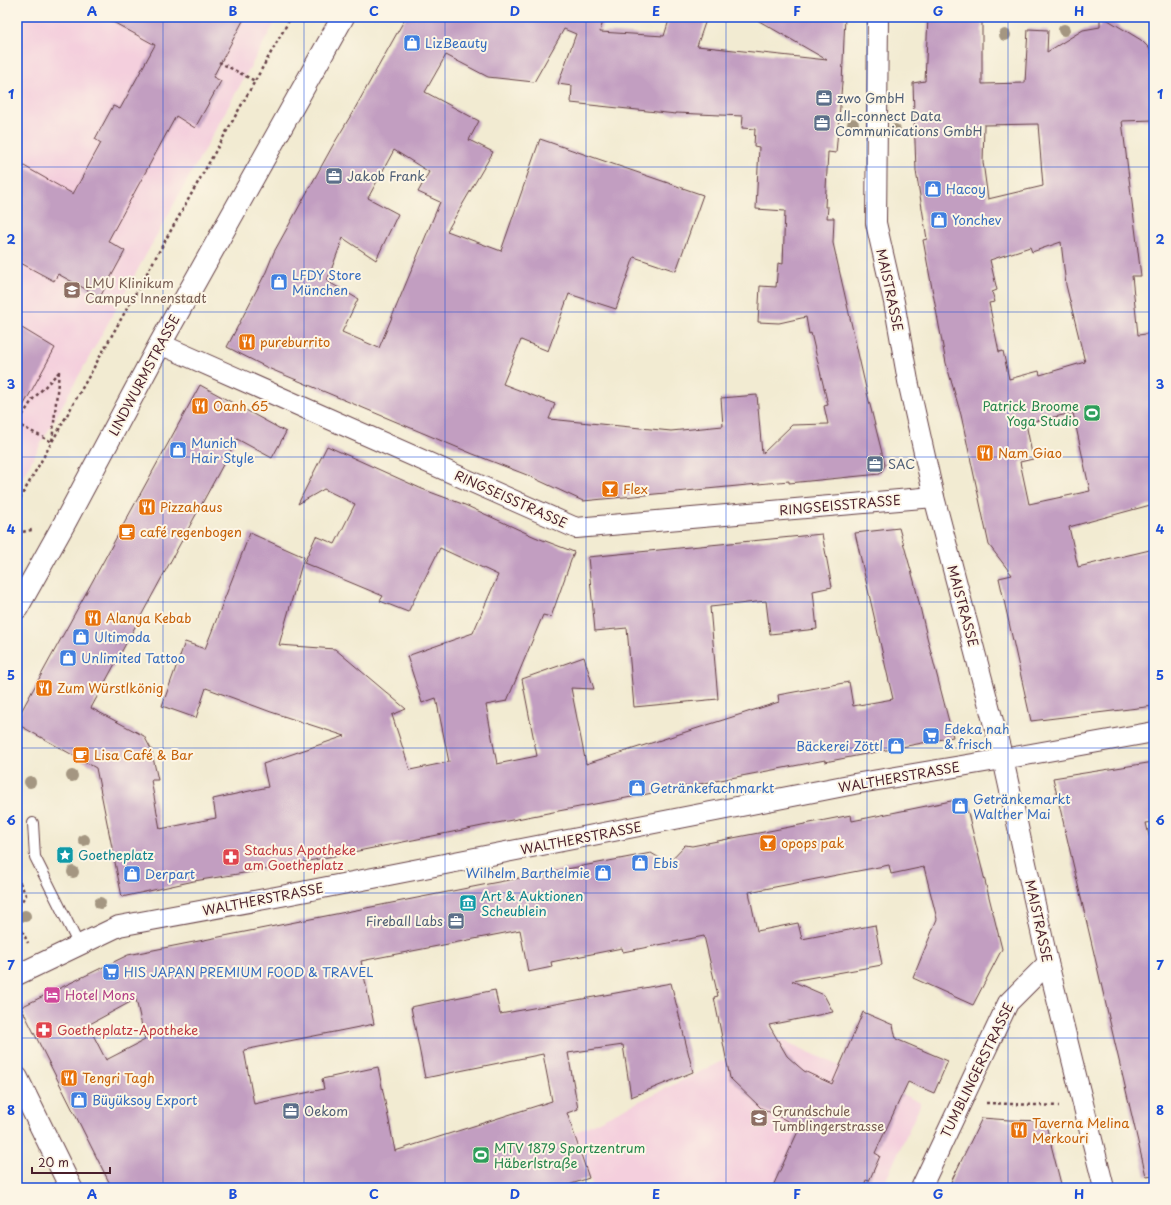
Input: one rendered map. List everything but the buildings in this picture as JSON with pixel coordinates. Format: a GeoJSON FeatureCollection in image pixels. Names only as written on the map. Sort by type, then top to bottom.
{"type":"FeatureCollection","features":[{"type":"Feature","properties":{"kind":"main road","name":"LINDWURMSTRASSE"},"geometry":{"type":"LineString","coordinates":[[17,608],[64,524],[160,344],[343,17]]}},
{"type":"Feature","properties":{"kind":"main road"},"geometry":{"type":"LineString","coordinates":[[17,1078],[71,1188]]}},
{"type":"Feature","properties":{"kind":"street","name":"MAISTRASSE"},"geometry":{"type":"LineString","coordinates":[[878,17],[876,223],[894,302],[908,381],[934,497],[1003,759],[1048,963],[1104,1188]]}},
{"type":"Feature","properties":{"kind":"street","name":"RINGSEISSTRASSE"},"geometry":{"type":"LineString","coordinates":[[160,344],[576,528],[934,497]]}},
{"type":"Feature","properties":{"kind":"street","name":"WALTHERSTRASSE"},"geometry":{"type":"LineString","coordinates":[[17,975],[119,926],[281,896],[854,784],[1154,732]]}},
{"type":"Feature","properties":{"kind":"street","name":"TUMBLINGERSTRASSE"},"geometry":{"type":"LineString","coordinates":[[921,1188],[1008,1002],[1048,963]]}},
{"type":"Feature","properties":{"kind":"lane"},"geometry":{"type":"LineString","coordinates":[[33,822],[35,857],[79,945]]}},
{"type":"Feature","properties":{"kind":"path"},"geometry":{"type":"LineString","coordinates":[[17,504],[291,17]]}},
{"type":"Feature","properties":{"kind":"path"},"geometry":{"type":"LineString","coordinates":[[219,62],[255,81]]}},
{"type":"Feature","properties":{"kind":"path"},"geometry":{"type":"LineString","coordinates":[[58,372],[52,442],[17,424],[33,399],[58,372]]}},
{"type":"Feature","properties":{"kind":"path"},"geometry":{"type":"LineString","coordinates":[[17,877],[26,895],[17,908]]}},
{"type":"Feature","properties":{"kind":"path"},"geometry":{"type":"LineString","coordinates":[[961,1102],[1084,1106]]}},
{"type":"Feature","properties":{"kind":"shaded area","name":"LMU Klinikum Campus Innenstadt"},"geometry":{"type":"Polygon","coordinates":[[[17,17],[278,17],[17,487],[17,17]]]}},
{"type":"Feature","properties":{"kind":"shaded area","name":"Grundschule Tumblingerstrasse"},"geometry":{"type":"Polygon","coordinates":[[[778,1038],[921,1103],[882,1188],[593,1188],[574,1133],[722,1061],[778,1038]]]}},
{"type":"Feature","properties":{"kind":"place","name":"LizBeauty"},"geometry":{"type":"Point","coordinates":[412,43]}},
{"type":"Feature","properties":{"kind":"place","name":"zwo GmbH"},"geometry":{"type":"Point","coordinates":[824,98]}},
{"type":"Feature","properties":{"kind":"place","name":"all-connect Data Communications GmbH"},"geometry":{"type":"Point","coordinates":[822,123]}},
{"type":"Feature","properties":{"kind":"place","name":"Jakob Frank"},"geometry":{"type":"Point","coordinates":[334,176]}},
{"type":"Feature","properties":{"kind":"place","name":"Hacoy"},"geometry":{"type":"Point","coordinates":[933,189]}},
{"type":"Feature","properties":{"kind":"place","name":"Yonchev"},"geometry":{"type":"Point","coordinates":[939,220]}},
{"type":"Feature","properties":{"kind":"place","name":"LFDY Store München"},"geometry":{"type":"Point","coordinates":[279,282]}},
{"type":"Feature","properties":{"kind":"place","name":"LMU Klinikum Campus Innenstadt"},"geometry":{"type":"Point","coordinates":[72,290]}},
{"type":"Feature","properties":{"kind":"place","name":"pureburrito"},"geometry":{"type":"Point","coordinates":[247,342]}},
{"type":"Feature","properties":{"kind":"place","name":"Oanh 65"},"geometry":{"type":"Point","coordinates":[200,406]}},
{"type":"Feature","properties":{"kind":"place","name":"Patrick Broome Yoga Studio"},"geometry":{"type":"Point","coordinates":[1092,413]}},
{"type":"Feature","properties":{"kind":"place","name":"Munich Hair Style"},"geometry":{"type":"Point","coordinates":[178,450]}},
{"type":"Feature","properties":{"kind":"place","name":"Nam Giao"},"geometry":{"type":"Point","coordinates":[985,453]}},
{"type":"Feature","properties":{"kind":"place","name":"SAC"},"geometry":{"type":"Point","coordinates":[875,464]}},
{"type":"Feature","properties":{"kind":"place","name":"Flex"},"geometry":{"type":"Point","coordinates":[610,489]}},
{"type":"Feature","properties":{"kind":"place","name":"Pizzahaus"},"geometry":{"type":"Point","coordinates":[147,507]}},
{"type":"Feature","properties":{"kind":"place","name":"café regenbogen"},"geometry":{"type":"Point","coordinates":[127,532]}},
{"type":"Feature","properties":{"kind":"place","name":"Alanya Kebab"},"geometry":{"type":"Point","coordinates":[93,618]}},
{"type":"Feature","properties":{"kind":"place","name":"Ultimoda"},"geometry":{"type":"Point","coordinates":[81,637]}},
{"type":"Feature","properties":{"kind":"place","name":"Unlimited Tattoo"},"geometry":{"type":"Point","coordinates":[68,658]}},
{"type":"Feature","properties":{"kind":"place","name":"Zum Würstlkönig"},"geometry":{"type":"Point","coordinates":[44,688]}},
{"type":"Feature","properties":{"kind":"place","name":"Edeka nah & frisch"},"geometry":{"type":"Point","coordinates":[931,736]}},
{"type":"Feature","properties":{"kind":"place","name":"Bäckerei Zöttl"},"geometry":{"type":"Point","coordinates":[896,746]}},
{"type":"Feature","properties":{"kind":"place","name":"Lisa Café & Bar"},"geometry":{"type":"Point","coordinates":[81,755]}},
{"type":"Feature","properties":{"kind":"place","name":"Getränkefachmarkt"},"geometry":{"type":"Point","coordinates":[637,788]}},
{"type":"Feature","properties":{"kind":"place","name":"Getränkemarkt Walther Mai"},"geometry":{"type":"Point","coordinates":[960,806]}},
{"type":"Feature","properties":{"kind":"place","name":"opops pak"},"geometry":{"type":"Point","coordinates":[768,843]}},
{"type":"Feature","properties":{"kind":"place","name":"Goetheplatz"},"geometry":{"type":"Point","coordinates":[65,855]}},
{"type":"Feature","properties":{"kind":"place","name":"Stachus Apotheke am Goetheplatz"},"geometry":{"type":"Point","coordinates":[231,857]}},
{"type":"Feature","properties":{"kind":"place","name":"Ebis"},"geometry":{"type":"Point","coordinates":[640,863]}},
{"type":"Feature","properties":{"kind":"place","name":"Wilhelm Barthelmie"},"geometry":{"type":"Point","coordinates":[603,873]}},
{"type":"Feature","properties":{"kind":"place","name":"Derpart"},"geometry":{"type":"Point","coordinates":[132,874]}},
{"type":"Feature","properties":{"kind":"place","name":"Art & Auktionen Scheublein"},"geometry":{"type":"Point","coordinates":[468,903]}},
{"type":"Feature","properties":{"kind":"place","name":"Fireball Labs"},"geometry":{"type":"Point","coordinates":[456,921]}},
{"type":"Feature","properties":{"kind":"place","name":"HIS JAPAN PREMIUM FOOD & TRAVEL"},"geometry":{"type":"Point","coordinates":[111,972]}},
{"type":"Feature","properties":{"kind":"place","name":"Hotel Mons"},"geometry":{"type":"Point","coordinates":[52,995]}},
{"type":"Feature","properties":{"kind":"place","name":"Goetheplatz-Apotheke"},"geometry":{"type":"Point","coordinates":[44,1030]}},
{"type":"Feature","properties":{"kind":"place","name":"Tengri Tagh"},"geometry":{"type":"Point","coordinates":[69,1078]}},
{"type":"Feature","properties":{"kind":"place","name":"Büyüksoy Export"},"geometry":{"type":"Point","coordinates":[79,1100]}},
{"type":"Feature","properties":{"kind":"place","name":"Oekom"},"geometry":{"type":"Point","coordinates":[291,1111]}},
{"type":"Feature","properties":{"kind":"place","name":"Grundschule Tumblingerstrasse"},"geometry":{"type":"Point","coordinates":[759,1118]}},
{"type":"Feature","properties":{"kind":"place","name":"Taverna Melina Merkouri"},"geometry":{"type":"Point","coordinates":[1019,1130]}},
{"type":"Feature","properties":{"kind":"place","name":"MTV 1879 Sportzentrum Häberlstraße"},"geometry":{"type":"Point","coordinates":[481,1155]}}]}
